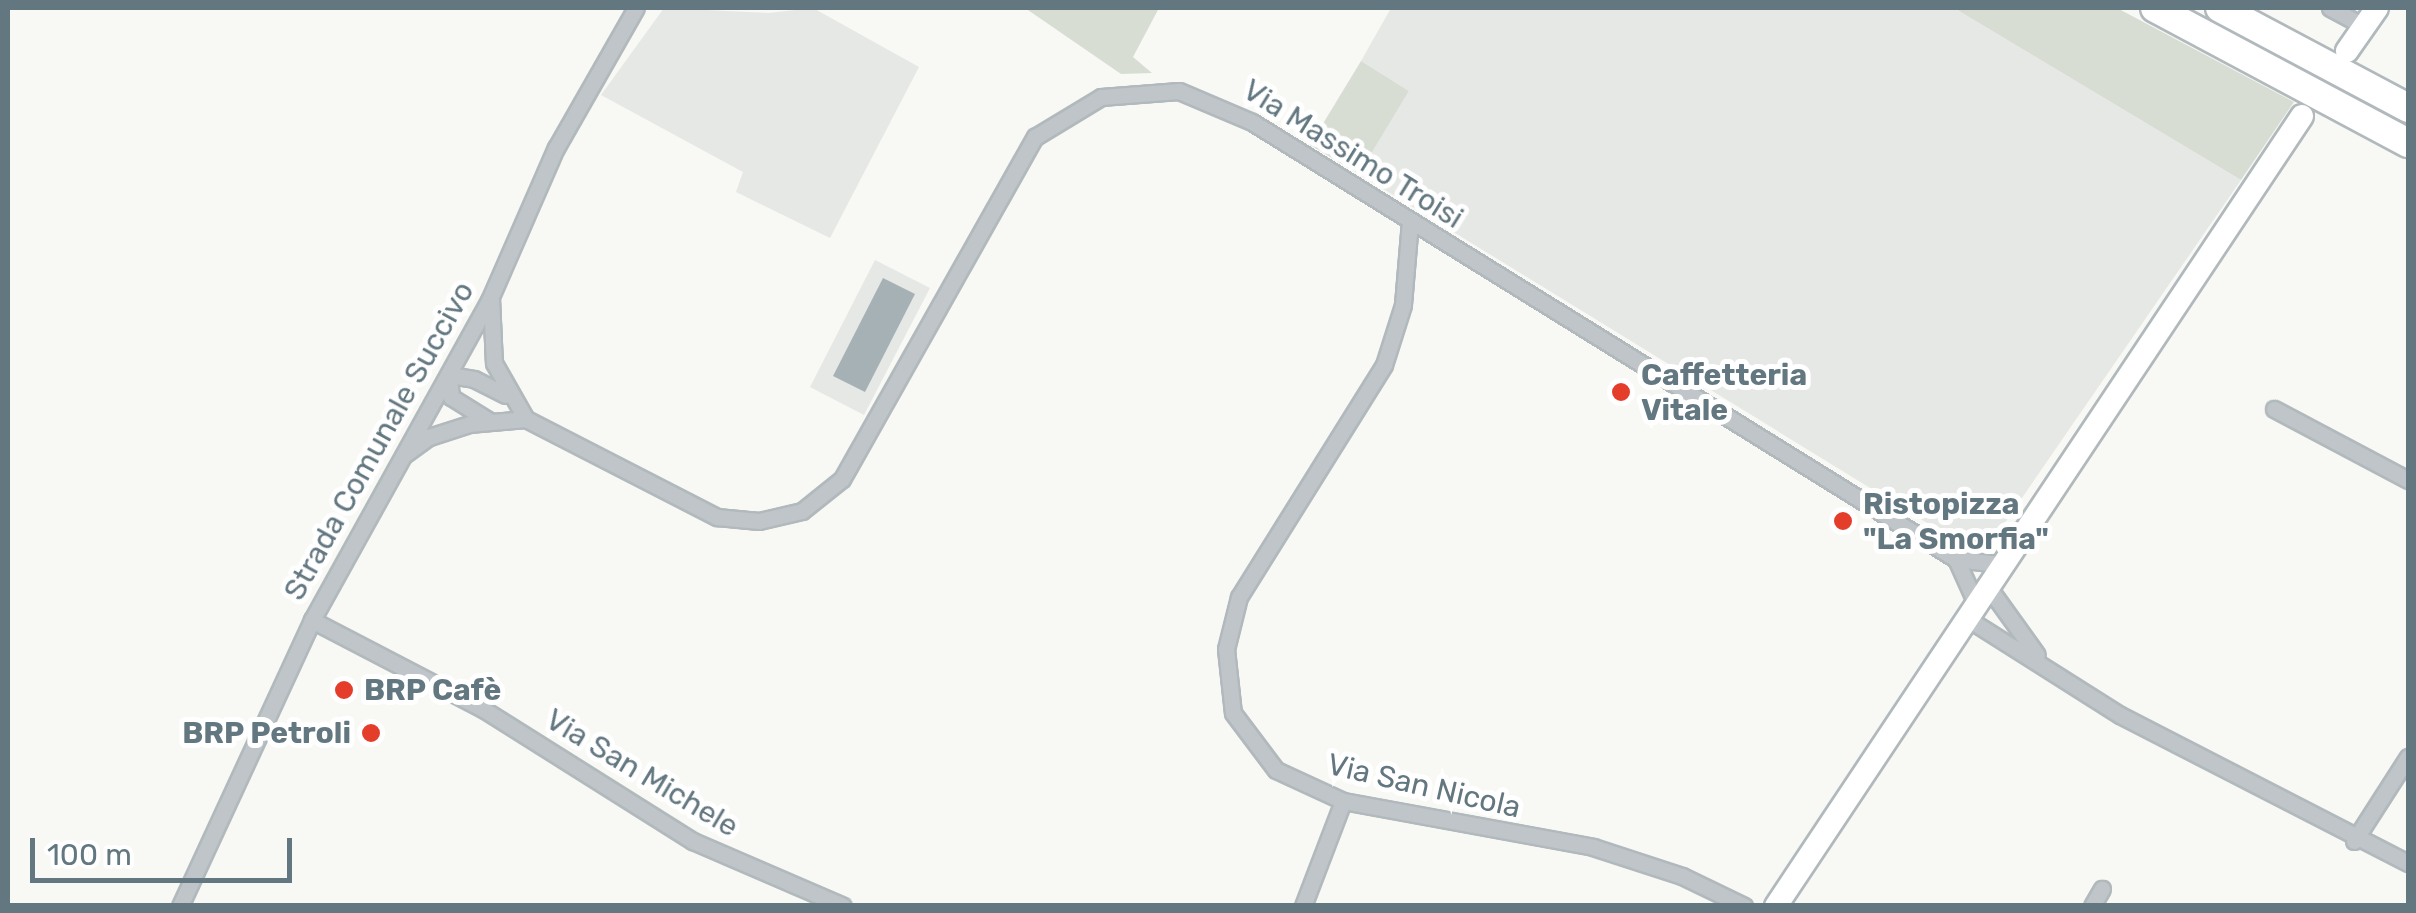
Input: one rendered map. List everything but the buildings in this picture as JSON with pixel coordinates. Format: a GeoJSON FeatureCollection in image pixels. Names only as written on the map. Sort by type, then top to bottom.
{"type":"FeatureCollection","features":[{"type":"Feature","properties":{"kind":"highway"},"geometry":{"type":"LineString","coordinates":[[2155,8],[2408,142]]}},
{"type":"Feature","properties":{"kind":"highway"},"geometry":{"type":"LineString","coordinates":[[2220,8],[2408,108]]}},
{"type":"Feature","properties":{"kind":"main road"},"geometry":{"type":"LineString","coordinates":[[2347,51],[2370,17]]}},
{"type":"Feature","properties":{"kind":"main road"},"geometry":{"type":"LineString","coordinates":[[1776,906],[1975,600],[2302,116]]}},
{"type":"Feature","properties":{"kind":"street","name":"Strada Comunale Succivo"},"geometry":{"type":"LineString","coordinates":[[180,906],[312,620],[396,461],[491,298],[556,148],[636,8]]}},
{"type":"Feature","properties":{"kind":"street"},"geometry":{"type":"LineString","coordinates":[[2330,8],[2370,17]]}},
{"type":"Feature","properties":{"kind":"street","name":"Via Massimo Troisi"},"geometry":{"type":"LineString","coordinates":[[491,298],[494,362],[509,398],[526,420],[717,516],[760,521],[802,511],[842,478],[1026,147],[1076,107],[1127,90],[1206,98],[1956,559],[1999,564]]}},
{"type":"Feature","properties":{"kind":"street","name":"Via San Nicola"},"geometry":{"type":"LineString","coordinates":[[1410,221],[1403,305],[1384,365],[1240,597],[1226,648],[1233,713],[1256,750],[1297,783],[1343,801],[1592,847],[1682,876],[1744,906]]}},
{"type":"Feature","properties":{"kind":"street","name":"Via Massimo Troisi"},"geometry":{"type":"LineString","coordinates":[[449,375],[474,379],[509,398]]}},
{"type":"Feature","properties":{"kind":"street"},"geometry":{"type":"LineString","coordinates":[[449,375],[451,396],[491,422]]}},
{"type":"Feature","properties":{"kind":"street"},"geometry":{"type":"LineString","coordinates":[[2274,409],[2408,480]]}},
{"type":"Feature","properties":{"kind":"street","name":"Via Massimo Troisi"},"geometry":{"type":"LineString","coordinates":[[396,461],[429,437],[491,422],[526,420]]}},
{"type":"Feature","properties":{"kind":"street"},"geometry":{"type":"LineString","coordinates":[[1956,559],[1975,600],[2042,662],[2120,715],[2354,840],[2408,863]]}},
{"type":"Feature","properties":{"kind":"street"},"geometry":{"type":"LineString","coordinates":[[1975,600],[2042,662]]}},
{"type":"Feature","properties":{"kind":"street","name":"Via San Michele"},"geometry":{"type":"LineString","coordinates":[[312,620],[482,709],[693,840],[843,906]]}},
{"type":"Feature","properties":{"kind":"street"},"geometry":{"type":"LineString","coordinates":[[2354,840],[2408,757]]}},
{"type":"Feature","properties":{"kind":"street"},"geometry":{"type":"LineString","coordinates":[[1303,906],[1343,801]]}},
{"type":"Feature","properties":{"kind":"street"},"geometry":{"type":"LineString","coordinates":[[2092,906],[2102,889]]}},
{"type":"Feature","properties":{"kind":"shaded area"},"geometry":{"type":"Polygon","coordinates":[[[664,8],[769,13],[813,8],[919,67],[830,238],[736,192],[743,172],[601,95],[664,8]]]}},
{"type":"Feature","properties":{"kind":"shaded area"},"geometry":{"type":"Polygon","coordinates":[[[1025,8],[1159,8],[1133,57],[1152,73],[1121,74],[1025,8]]]}},
{"type":"Feature","properties":{"kind":"shaded area"},"geometry":{"type":"Polygon","coordinates":[[[1391,8],[1954,8],[2241,180],[1984,553],[1976,553],[1359,174],[1409,91],[1361,61],[1391,8]]]}},
{"type":"Feature","properties":{"kind":"shaded area"},"geometry":{"type":"Polygon","coordinates":[[[1954,8],[2117,8],[2294,102],[2241,180],[1954,8]]]}},
{"type":"Feature","properties":{"kind":"shaded area"},"geometry":{"type":"Polygon","coordinates":[[[1361,61],[1409,91],[1359,174],[1310,145],[1361,61]]]}},
{"type":"Feature","properties":{"kind":"shaded area"},"geometry":{"type":"Polygon","coordinates":[[[875,260],[930,288],[864,415],[810,387],[875,260]]]}},
{"type":"Feature","properties":{"kind":"place","name":"Caffetteria Vitale"},"geometry":{"type":"Point","coordinates":[1621,392]}},
{"type":"Feature","properties":{"kind":"place","name":"Ristopizza \"La Smorfia\""},"geometry":{"type":"Point","coordinates":[1843,521]}},
{"type":"Feature","properties":{"kind":"place","name":"BRP Cafè"},"geometry":{"type":"Point","coordinates":[344,690]}},
{"type":"Feature","properties":{"kind":"place","name":"BRP Petroli"},"geometry":{"type":"Point","coordinates":[371,733]}}]}
